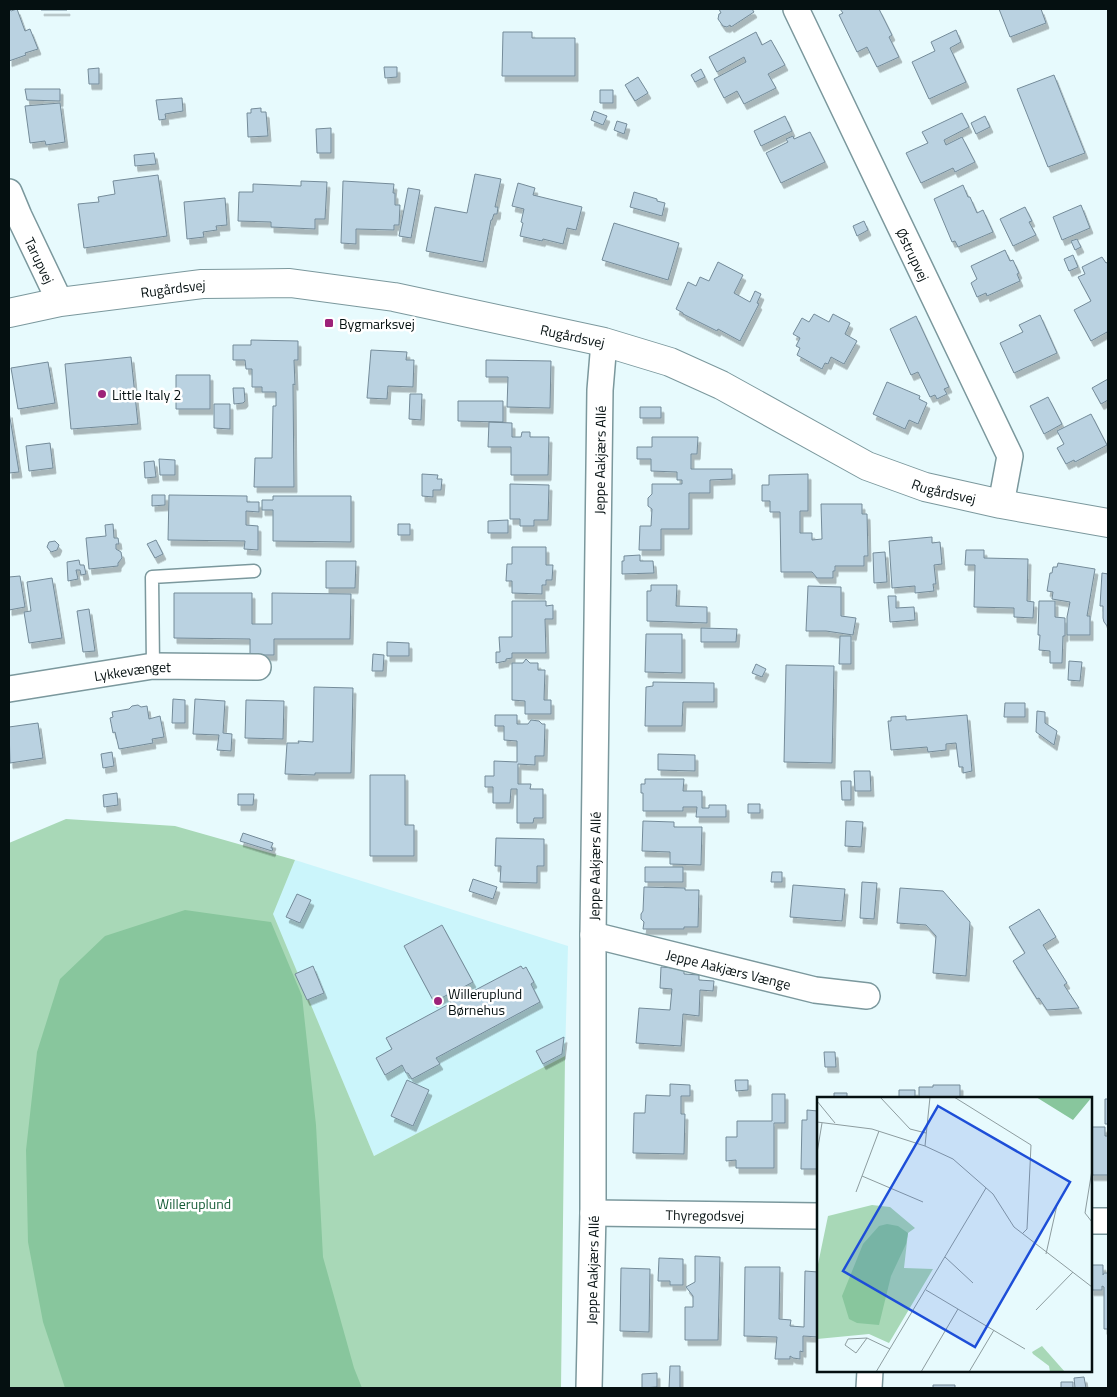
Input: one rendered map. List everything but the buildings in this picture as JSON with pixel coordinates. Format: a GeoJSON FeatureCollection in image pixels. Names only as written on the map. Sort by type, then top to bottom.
{"type":"FeatureCollection","features":[{"type":"Feature","properties":{"kind":"street","name":"Østrupvej"},"geometry":{"type":"LineString","coordinates":[[796,9],[1010,456],[1001,504]]}},
{"type":"Feature","properties":{"kind":"street","name":"Tarupvej"},"geometry":{"type":"LineString","coordinates":[[9,192],[14,219],[60,302]]}},
{"type":"Feature","properties":{"kind":"street","name":"Rugårdsvej"},"geometry":{"type":"LineString","coordinates":[[9,313],[60,302],[202,284],[290,283],[394,297],[604,342],[670,362],[721,385],[867,466],[926,487],[1001,504],[1108,523]]}},
{"type":"Feature","properties":{"kind":"street","name":"Jeppe Aakjærs Allé"},"geometry":{"type":"LineString","coordinates":[[589,1388],[593,1214],[593,935],[600,410],[604,342]]}},
{"type":"Feature","properties":{"kind":"street","name":"Lykkevænget"},"geometry":{"type":"LineString","coordinates":[[9,689],[154,666],[258,667]]}},
{"type":"Feature","properties":{"kind":"street","name":"Jeppe Aakjærs Vænge"},"geometry":{"type":"LineString","coordinates":[[593,935],[815,990],[867,996]]}},
{"type":"Feature","properties":{"kind":"street","name":"Thyregodsvej"},"geometry":{"type":"LineString","coordinates":[[593,1214],[817,1216]]}},
{"type":"Feature","properties":{"kind":"street"},"geometry":{"type":"LineString","coordinates":[[1092,1221],[1108,1221]]}},
{"type":"Feature","properties":{"kind":"street"},"geometry":{"type":"LineString","coordinates":[[870,1372],[870,1388]]}},
{"type":"Feature","properties":{"kind":"lane"},"geometry":{"type":"LineString","coordinates":[[154,666],[152,576],[254,571]]}},
{"type":"Feature","properties":{"kind":"shaded area","name":"Willeruplund Børnehus"},"geometry":{"type":"Polygon","coordinates":[[[295,860],[568,946],[565,1056],[374,1156],[272,914],[295,860]]]}},
{"type":"Feature","properties":{"kind":"green space","name":"Willeruplund"},"geometry":{"type":"Polygon","coordinates":[[[66,819],[175,826],[295,860],[273,914],[374,1156],[565,1056],[561,1388],[9,1388],[9,843],[66,819]]]}},
{"type":"Feature","properties":{"kind":"green space"},"geometry":{"type":"Polygon","coordinates":[[[185,910],[271,922],[302,996],[316,1125],[323,1257],[354,1368],[362,1388],[65,1388],[43,1322],[28,1242],[26,1150],[37,1052],[60,979],[105,936],[185,910]]]}},
{"type":"Feature","properties":{"kind":"place","name":"Bygmarksvej"},"geometry":{"type":"Point","coordinates":[329,323]}},
{"type":"Feature","properties":{"kind":"place","name":"Little Italy 2"},"geometry":{"type":"Point","coordinates":[102,394]}},
{"type":"Feature","properties":{"kind":"place","name":"Willeruplund Børnehus"},"geometry":{"type":"Point","coordinates":[438,1001]}}]}
